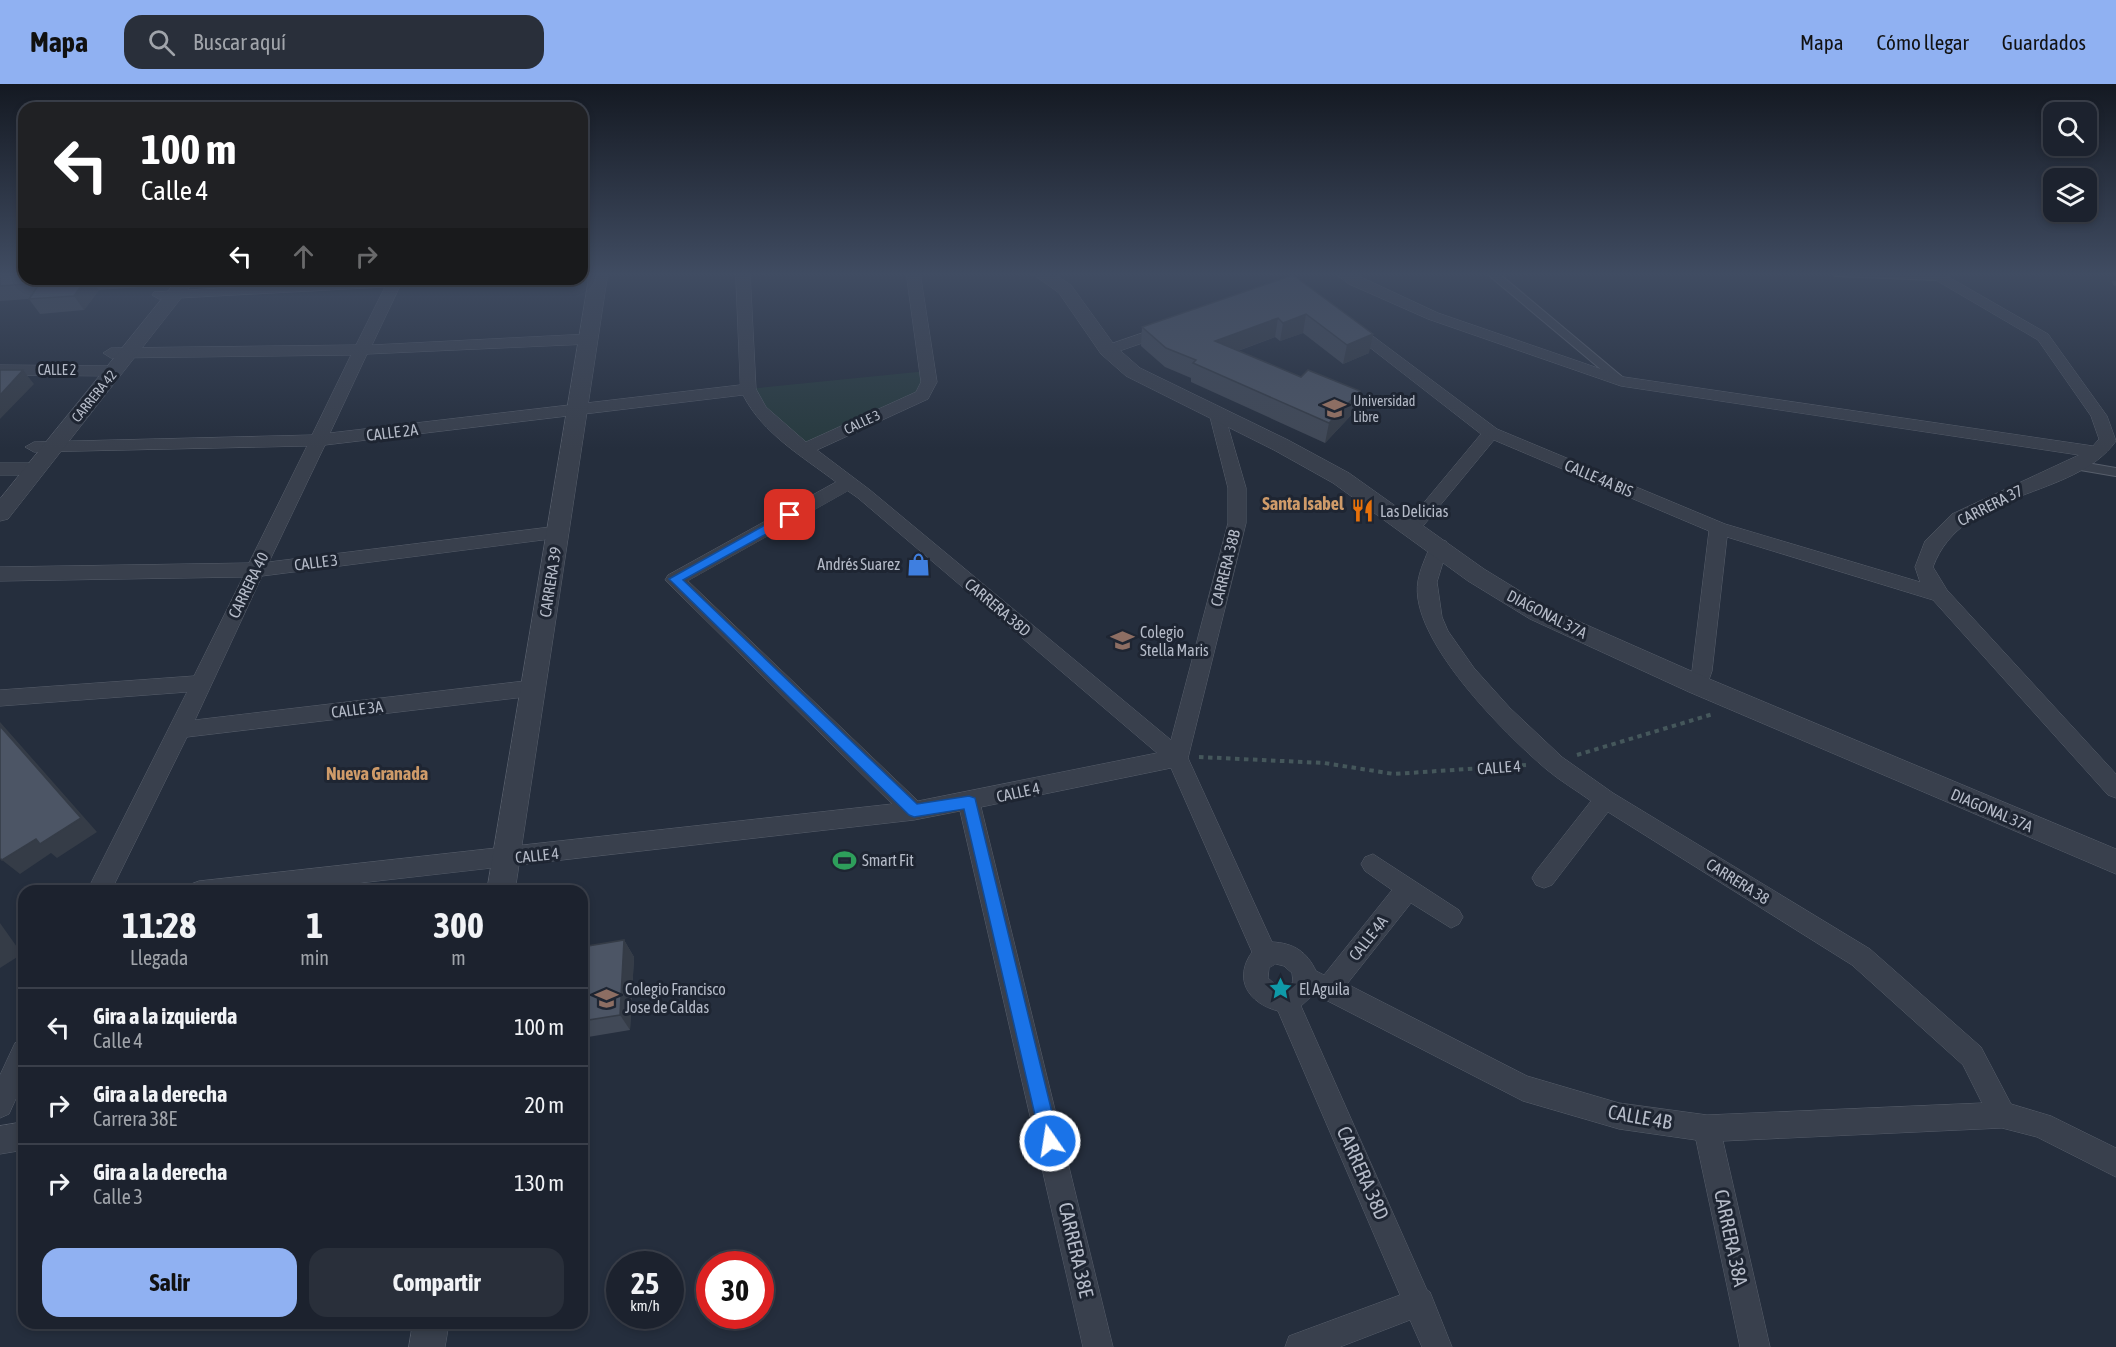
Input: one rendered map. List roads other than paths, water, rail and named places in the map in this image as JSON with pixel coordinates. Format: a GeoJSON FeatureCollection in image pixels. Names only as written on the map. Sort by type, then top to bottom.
{"type":"FeatureCollection","features":[{"type":"Feature","properties":{"kind":"street","name":"CARRERA 42"},"geometry":{"type":"LineString","coordinates":[[0,489],[17,469],[44,448],[138,331]]}},
{"type":"Feature","properties":{"kind":"street","name":"CARRERA 40"},"geometry":{"type":"LineString","coordinates":[[102,885],[180,730],[371,331]]}},
{"type":"Feature","properties":{"kind":"street","name":"CARRERA 39"},"geometry":{"type":"LineString","coordinates":[[502,885],[590,331]]}},
{"type":"Feature","properties":{"kind":"street","name":"CARRERA 38D"},"geometry":{"type":"LineString","coordinates":[[746,331],[748,388],[759,410],[803,450],[848,483],[1177,758],[1266,955]]}},
{"type":"Feature","properties":{"kind":"street","name":"CALLE 3"},"geometry":{"type":"LineString","coordinates":[[803,450],[922,394],[929,382],[922,331]]}},
{"type":"Feature","properties":{"kind":"street","name":"DIAGONAL 37A"},"geometry":{"type":"LineString","coordinates":[[1095,331],[1108,350],[1145,380],[1217,413],[1341,478],[1413,527],[1491,585],[1538,613],[1698,685],[2116,862]]}},
{"type":"Feature","properties":{"kind":"street"},"geometry":{"type":"LineString","coordinates":[[1108,350],[1164,331]]}},
{"type":"Feature","properties":{"kind":"street","name":"CALLE 4A BIS"},"geometry":{"type":"LineString","coordinates":[[1358,331],[1491,434],[1719,528],[1940,595]]}},
{"type":"Feature","properties":{"kind":"street"},"geometry":{"type":"LineString","coordinates":[[1477,331],[1621,381],[2097,452],[2108,440],[2098,416],[2043,337],[2032,331]]}},
{"type":"Feature","properties":{"kind":"street","name":"CALLE 2"},"geometry":{"type":"LineString","coordinates":[[0,370],[113,362],[589,339]]}},
{"type":"Feature","properties":{"kind":"street","name":"CALLE 2A"},"geometry":{"type":"LineString","coordinates":[[44,448],[318,440],[748,388]]}},
{"type":"Feature","properties":{"kind":"street","name":"CARRERA 38B"},"geometry":{"type":"LineString","coordinates":[[1177,758],[1237,523],[1237,488],[1217,413]]}},
{"type":"Feature","properties":{"kind":"street"},"geometry":{"type":"LineString","coordinates":[[1413,527],[1491,434]]}},
{"type":"Feature","properties":{"kind":"street","name":"CARRERA 37"},"geometry":{"type":"LineString","coordinates":[[2097,452],[2075,465],[1958,518],[1932,545],[1924,567],[1928,579],[1940,595],[2116,789]]}},
{"type":"Feature","properties":{"kind":"street","name":"CARRERA 42"},"geometry":{"type":"LineString","coordinates":[[0,514],[17,469]]}},
{"type":"Feature","properties":{"kind":"street"},"geometry":{"type":"LineString","coordinates":[[848,483],[675,579],[914,811]]}},
{"type":"Feature","properties":{"kind":"street"},"geometry":{"type":"LineString","coordinates":[[1698,685],[1702,671],[1719,528]]}},
{"type":"Feature","properties":{"kind":"street","name":"CALLE 3"},"geometry":{"type":"LineString","coordinates":[[0,574],[255,570],[558,532]]}},
{"type":"Feature","properties":{"kind":"street","name":"CARRERA 38"},"geometry":{"type":"LineString","coordinates":[[1439,546],[1427,582],[1428,598],[1440,634],[1467,673],[1503,714],[1554,763],[1605,799],[1861,957],[1972,1056],[2002,1115]]}},
{"type":"Feature","properties":{"kind":"street"},"geometry":{"type":"LineString","coordinates":[[0,698],[201,683]]}},
{"type":"Feature","properties":{"kind":"street","name":"CALLE 3A"},"geometry":{"type":"LineString","coordinates":[[180,730],[533,688]]}},
{"type":"Feature","properties":{"kind":"street","name":"CALLE 4"},"geometry":{"type":"LineString","coordinates":[[255,885],[914,811],[969,802],[1177,758]]}},
{"type":"Feature","properties":{"kind":"street"},"geometry":{"type":"LineString","coordinates":[[1544,878],[1605,799]]}},
{"type":"Feature","properties":{"kind":"street","name":"CARRERA 38E"},"geometry":{"type":"LineString","coordinates":[[969,802],[1098,1347]]}},
{"type":"Feature","properties":{"kind":"street"},"geometry":{"type":"LineString","coordinates":[[1373,864],[1451,917]]}},
{"type":"Feature","properties":{"kind":"street","name":"CALLE 4A"},"geometry":{"type":"LineString","coordinates":[[1318,984],[1408,888]]}},
{"type":"Feature","properties":{"kind":"street"},"geometry":{"type":"LineString","coordinates":[[1273,953],[1289,955],[1302,965],[1318,984],[1286,1000],[1270,997],[1258,986],[1255,979],[1256,965],[1266,955],[1273,953]]}},
{"type":"Feature","properties":{"kind":"street","name":"CALLE 4B"},"geometry":{"type":"LineString","coordinates":[[1318,984],[1523,1088],[1619,1116],[1707,1128],[2002,1115]]}},
{"type":"Feature","properties":{"kind":"street","name":"CARRERA 38D"},"geometry":{"type":"LineString","coordinates":[[1286,1000],[1420,1302],[1437,1347]]}},
{"type":"Feature","properties":{"kind":"street"},"geometry":{"type":"LineString","coordinates":[[0,1105],[18,1065]]}},
{"type":"Feature","properties":{"kind":"street"},"geometry":{"type":"LineString","coordinates":[[2002,1115],[2042,1125],[2116,1162]]}},
{"type":"Feature","properties":{"kind":"street","name":"CARRERA 38A"},"geometry":{"type":"LineString","coordinates":[[1707,1128],[1755,1347]]}},
{"type":"Feature","properties":{"kind":"street"},"geometry":{"type":"LineString","coordinates":[[0,1140],[18,1137]]}},
{"type":"Feature","properties":{"kind":"street"},"geometry":{"type":"LineString","coordinates":[[1300,1347],[1420,1302]]}},
{"type":"Feature","properties":{"kind":"street"},"geometry":{"type":"LineString","coordinates":[[428,1347],[430,1329]]}},
{"type":"Feature","properties":{"kind":"lane"},"geometry":{"type":"LineString","coordinates":[[1561,331],[1621,381]]}},
{"type":"Feature","properties":{"kind":"lane"},"geometry":{"type":"LineString","coordinates":[[2075,465],[2116,472]]}},
{"type":"Feature","properties":{"kind":"place","name":"Universidad Libre"},"geometry":{"type":"Point","coordinates":[1335,409]}},
{"type":"Feature","properties":{"kind":"place","name":"Las Delicias"},"geometry":{"type":"Point","coordinates":[1362,511]}},
{"type":"Feature","properties":{"kind":"place","name":"Andrés Suarez"},"geometry":{"type":"Point","coordinates":[918,564]}},
{"type":"Feature","properties":{"kind":"place","name":"Colegio Stella Maris"},"geometry":{"type":"Point","coordinates":[1122,641]}},
{"type":"Feature","properties":{"kind":"place","name":"Smart Fit"},"geometry":{"type":"Point","coordinates":[844,860]}},
{"type":"Feature","properties":{"kind":"place","name":"El Aguila"},"geometry":{"type":"Point","coordinates":[1281,989]}},
{"type":"Feature","properties":{"kind":"place","name":"Colegio Francisco Jose de Caldas"},"geometry":{"type":"Point","coordinates":[607,998]}},
{"type":"Feature","properties":{"kind":"district","name":"Santa Isabel"},"geometry":{"type":"Point","coordinates":[1303,504]}},
{"type":"Feature","properties":{"kind":"district","name":"Nueva Granada"},"geometry":{"type":"Point","coordinates":[377,774]}}]}
